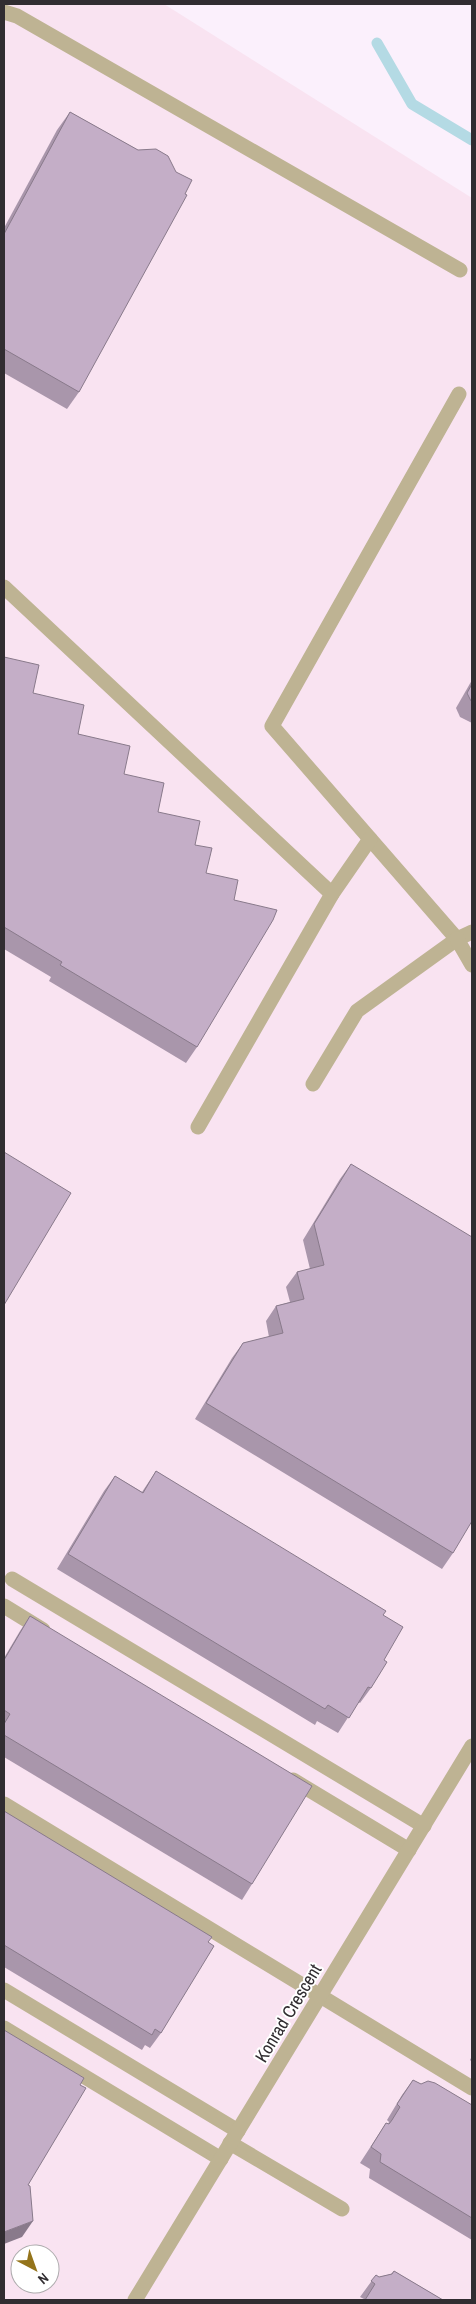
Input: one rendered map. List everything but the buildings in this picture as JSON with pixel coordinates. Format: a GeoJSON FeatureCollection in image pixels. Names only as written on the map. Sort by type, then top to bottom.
{"type":"FeatureCollection","features":[{"type":"Feature","properties":{"kind":"street"},"geometry":{"type":"LineString","coordinates":[[4,12],[17,16],[460,270]]}},
{"type":"Feature","properties":{"kind":"street"},"geometry":{"type":"LineString","coordinates":[[459,394],[272,726],[457,939],[472,965]]}},
{"type":"Feature","properties":{"kind":"street"},"geometry":{"type":"LineString","coordinates":[[4,586],[332,894]]}},
{"type":"Feature","properties":{"kind":"street"},"geometry":{"type":"LineString","coordinates":[[198,1127],[332,894],[370,839]]}},
{"type":"Feature","properties":{"kind":"street"},"geometry":{"type":"LineString","coordinates":[[313,1084],[357,1011],[457,939],[472,932]]}},
{"type":"Feature","properties":{"kind":"street"},"geometry":{"type":"LineString","coordinates":[[12,1579],[424,1826]]}},
{"type":"Feature","properties":{"kind":"street"},"geometry":{"type":"LineString","coordinates":[[4,1606],[54,1637]]}},
{"type":"Feature","properties":{"kind":"street","name":"Konrad Crescent"},"geometry":{"type":"LineString","coordinates":[[135,2300],[472,1746]]}},
{"type":"Feature","properties":{"kind":"street"},"geometry":{"type":"LineString","coordinates":[[282,1774],[409,1850]]}},
{"type":"Feature","properties":{"kind":"street"},"geometry":{"type":"LineString","coordinates":[[4,1804],[472,2088]]}},
{"type":"Feature","properties":{"kind":"street"},"geometry":{"type":"LineString","coordinates":[[4,1990],[234,2137],[342,2209]]}},
{"type":"Feature","properties":{"kind":"street"},"geometry":{"type":"LineString","coordinates":[[4,2028],[221,2158]]}},
{"type":"Feature","properties":{"kind":"shaded area"},"geometry":{"type":"Polygon","coordinates":[[[4,4],[164,4],[472,198],[472,2300],[4,2300],[4,4]]]}},
{"type":"Feature","properties":{"kind":"waterway"},"geometry":{"type":"LineString","coordinates":[[377,43],[412,104],[472,140]]}}]}
